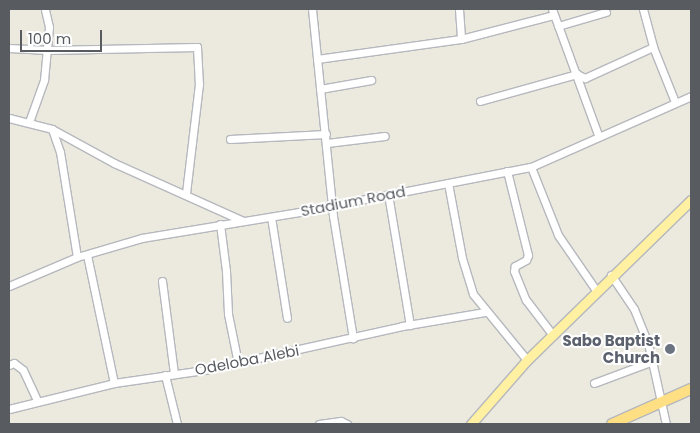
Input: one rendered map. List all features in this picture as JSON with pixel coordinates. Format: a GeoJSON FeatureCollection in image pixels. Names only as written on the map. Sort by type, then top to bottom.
{"type":"FeatureCollection","features":[{"type":"Feature","properties":{"kind":"highway"},"geometry":{"type":"LineString","coordinates":[[612,424],[691,389]]}},
{"type":"Feature","properties":{"kind":"main road"},"geometry":{"type":"LineString","coordinates":[[471,424],[552,334],[611,274],[691,200]]}},
{"type":"Feature","properties":{"kind":"street"},"geometry":{"type":"LineString","coordinates":[[28,122],[44,80],[48,50],[45,9]]}},
{"type":"Feature","properties":{"kind":"street"},"geometry":{"type":"LineString","coordinates":[[312,9],[333,205],[353,338]]}},
{"type":"Feature","properties":{"kind":"street"},"geometry":{"type":"LineString","coordinates":[[459,9],[461,39]]}},
{"type":"Feature","properties":{"kind":"street"},"geometry":{"type":"LineString","coordinates":[[643,9],[653,47],[674,102]]}},
{"type":"Feature","properties":{"kind":"street"},"geometry":{"type":"LineString","coordinates":[[317,59],[461,39],[553,12],[598,135]]}},
{"type":"Feature","properties":{"kind":"street"},"geometry":{"type":"LineString","coordinates":[[558,26],[606,12]]}},
{"type":"Feature","properties":{"kind":"street"},"geometry":{"type":"LineString","coordinates":[[9,48],[48,50],[197,47],[199,84],[186,193]]}},
{"type":"Feature","properties":{"kind":"street"},"geometry":{"type":"LineString","coordinates":[[480,101],[577,74],[585,78],[653,47]]}},
{"type":"Feature","properties":{"kind":"street"},"geometry":{"type":"LineString","coordinates":[[320,89],[371,80]]}},
{"type":"Feature","properties":{"kind":"street","name":"Stadium Road"},"geometry":{"type":"LineString","coordinates":[[9,286],[77,257],[142,238],[272,217],[532,166],[598,135],[691,96]]}},
{"type":"Feature","properties":{"kind":"street"},"geometry":{"type":"LineString","coordinates":[[9,118],[52,129],[114,163],[186,193],[243,221]]}},
{"type":"Feature","properties":{"kind":"street"},"geometry":{"type":"LineString","coordinates":[[52,129],[60,152],[77,257]]}},
{"type":"Feature","properties":{"kind":"street"},"geometry":{"type":"LineString","coordinates":[[230,139],[326,134]]}},
{"type":"Feature","properties":{"kind":"street"},"geometry":{"type":"LineString","coordinates":[[327,143],[385,136]]}},
{"type":"Feature","properties":{"kind":"street"},"geometry":{"type":"LineString","coordinates":[[532,166],[558,235],[596,290]]}},
{"type":"Feature","properties":{"kind":"street"},"geometry":{"type":"LineString","coordinates":[[507,171],[528,255],[514,271],[526,300],[552,334]]}},
{"type":"Feature","properties":{"kind":"street"},"geometry":{"type":"LineString","coordinates":[[448,183],[467,277],[486,312],[527,360]]}},
{"type":"Feature","properties":{"kind":"street"},"geometry":{"type":"LineString","coordinates":[[388,194],[410,325]]}},
{"type":"Feature","properties":{"kind":"street"},"geometry":{"type":"LineString","coordinates":[[272,217],[287,318]]}},
{"type":"Feature","properties":{"kind":"street"},"geometry":{"type":"LineString","coordinates":[[220,224],[226,270],[228,314],[238,362]]}},
{"type":"Feature","properties":{"kind":"street"},"geometry":{"type":"LineString","coordinates":[[87,255],[114,383]]}},
{"type":"Feature","properties":{"kind":"street"},"geometry":{"type":"LineString","coordinates":[[611,274],[634,310],[653,360],[666,424]]}},
{"type":"Feature","properties":{"kind":"street"},"geometry":{"type":"LineString","coordinates":[[162,281],[174,374]]}},
{"type":"Feature","properties":{"kind":"street","name":"Odeloba Alebi"},"geometry":{"type":"LineString","coordinates":[[9,409],[37,400],[114,383],[238,362],[410,325],[486,312]]}},
{"type":"Feature","properties":{"kind":"street"},"geometry":{"type":"LineString","coordinates":[[594,383],[653,360]]}},
{"type":"Feature","properties":{"kind":"street"},"geometry":{"type":"LineString","coordinates":[[9,365],[14,363],[23,370],[37,400]]}},
{"type":"Feature","properties":{"kind":"street"},"geometry":{"type":"LineString","coordinates":[[165,375],[177,424]]}},
{"type":"Feature","properties":{"kind":"street"},"geometry":{"type":"LineString","coordinates":[[319,424],[341,421],[347,424]]}},
{"type":"Feature","properties":{"kind":"place","name":"Sabo Baptist Church"},"geometry":{"type":"Point","coordinates":[670,349]}}]}
